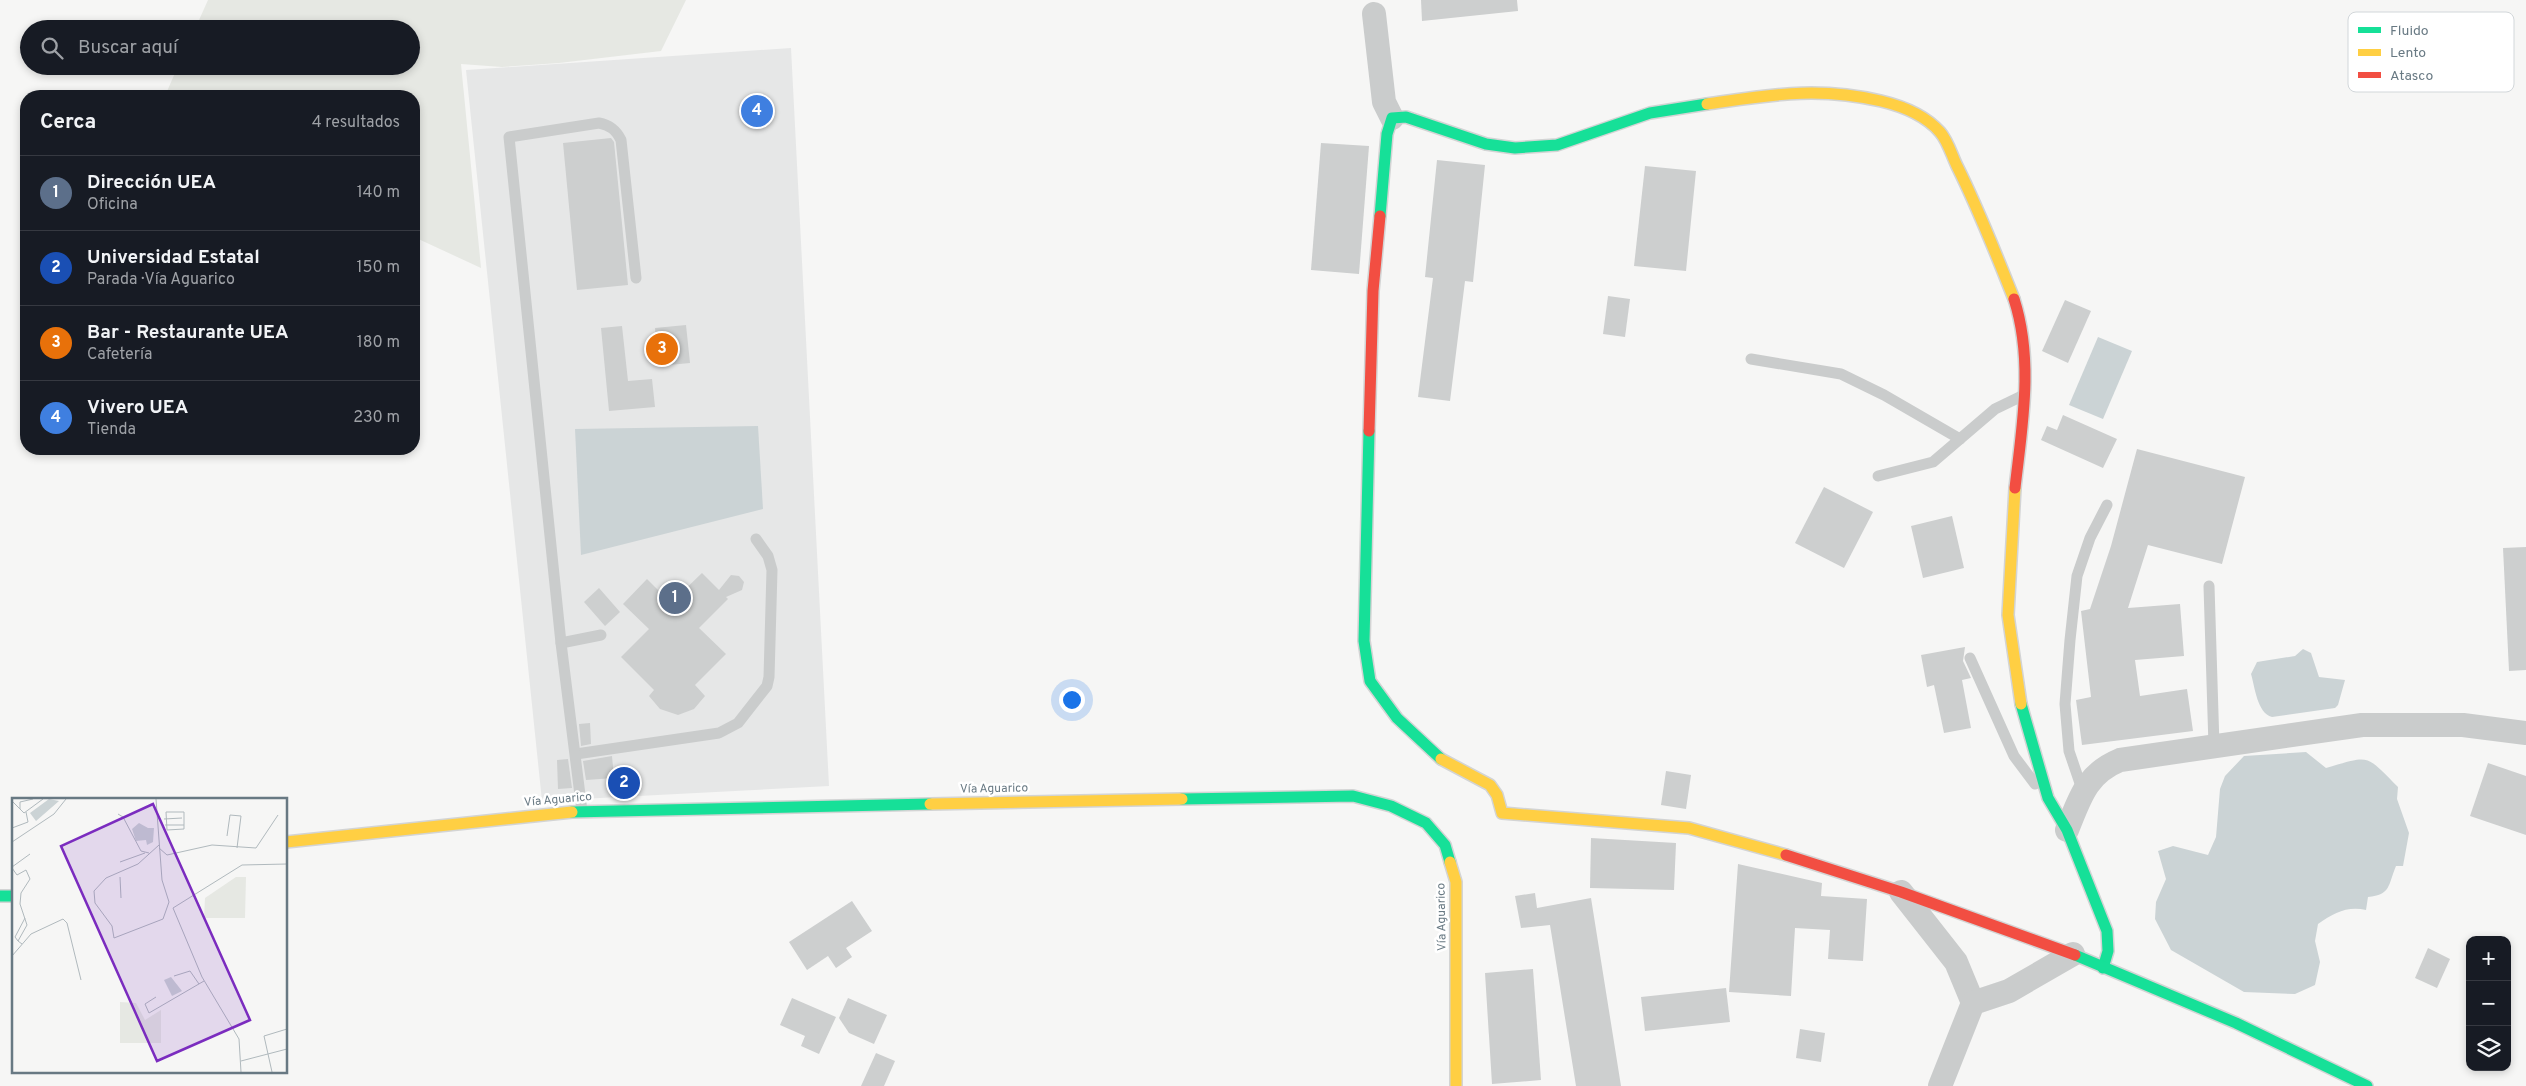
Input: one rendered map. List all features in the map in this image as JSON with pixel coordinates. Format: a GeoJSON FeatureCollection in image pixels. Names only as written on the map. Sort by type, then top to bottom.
{"type":"FeatureCollection","features":[{"type":"Feature","properties":{"kind":"street"},"geometry":{"type":"LineString","coordinates":[[1374,14],[1384,102],[1392,118],[1387,134],[1373,291],[1364,641],[1370,681],[1397,718],[1438,757],[1490,785],[1497,795],[1502,813],[1689,828],[1745,842],[1901,892],[2073,954],[2236,1023],[2359,1085]]}},
{"type":"Feature","properties":{"kind":"street"},"geometry":{"type":"LineString","coordinates":[[1392,118],[1406,117],[1486,144],[1515,148],[1557,145],[1588,136],[1650,113],[1775,94],[1818,91],[1852,94],[1894,104],[1922,116],[1940,133],[1980,213],[2015,302],[2024,355],[2026,394],[2012,517],[2008,615],[2015,672],[2024,720],[2048,798],[2067,830],[2107,931],[2108,951],[2103,968]]}},
{"type":"Feature","properties":{"kind":"street"},"geometry":{"type":"LineString","coordinates":[[2067,830],[2083,792],[2104,767],[2120,760],[2362,725],[2463,725],[2526,733]]}},
{"type":"Feature","properties":{"kind":"street","name":"Vía Aguarico"},"geometry":{"type":"LineString","coordinates":[[288,842],[582,811],[1353,796],[1390,806],[1426,823],[1445,845],[1456,882],[1456,1086]]}},
{"type":"Feature","properties":{"kind":"street"},"geometry":{"type":"LineString","coordinates":[[1901,892],[1956,962],[1973,1003],[1940,1086]]}},
{"type":"Feature","properties":{"kind":"street"},"geometry":{"type":"LineString","coordinates":[[1973,1003],[2009,991],[2073,954]]}},
{"type":"Feature","properties":{"kind":"lane"},"geometry":{"type":"LineString","coordinates":[[582,811],[561,643],[509,137],[598,123],[612,127],[618,133],[621,140],[636,278]]}},
{"type":"Feature","properties":{"kind":"lane"},"geometry":{"type":"LineString","coordinates":[[1751,359],[1841,374],[1884,395],[1960,439]]}},
{"type":"Feature","properties":{"kind":"lane"},"geometry":{"type":"LineString","coordinates":[[1878,476],[1932,462],[1995,410],[2026,394]]}},
{"type":"Feature","properties":{"kind":"lane"},"geometry":{"type":"LineString","coordinates":[[2083,792],[2069,751],[2066,723],[2065,704],[2070,640],[2077,576],[2090,538],[2108,505]]}},
{"type":"Feature","properties":{"kind":"lane"},"geometry":{"type":"LineString","coordinates":[[576,754],[719,733],[731,727],[743,717],[760,696],[769,677],[772,570],[768,556],[756,539]]}},
{"type":"Feature","properties":{"kind":"lane"},"geometry":{"type":"LineString","coordinates":[[2209,586],[2214,746]]}},
{"type":"Feature","properties":{"kind":"lane"},"geometry":{"type":"LineString","coordinates":[[561,643],[600,635]]}},
{"type":"Feature","properties":{"kind":"lane"},"geometry":{"type":"LineString","coordinates":[[1970,658],[2014,756],[2029,778],[2048,798]]}},
{"type":"Feature","properties":{"kind":"shaded area"},"geometry":{"type":"Polygon","coordinates":[[[208,0],[686,0],[661,51],[559,63],[502,67],[461,64],[481,268],[420,240],[420,90],[168,90],[174,75],[420,75],[420,20],[199,20],[208,0]]]}},
{"type":"Feature","properties":{"kind":"shaded area"},"geometry":{"type":"Polygon","coordinates":[[[791,48],[829,786],[542,801],[466,70],[791,48]]]}},
{"type":"Feature","properties":{"kind":"shaded area"},"geometry":{"type":"Polygon","coordinates":[[[2098,337],[2132,351],[2103,419],[2069,405],[2098,337]]]}},
{"type":"Feature","properties":{"kind":"shaded area"},"geometry":{"type":"Polygon","coordinates":[[[758,426],[763,509],[581,555],[575,429],[758,426]]]}},
{"type":"Feature","properties":{"kind":"shaded area"},"geometry":{"type":"Polygon","coordinates":[[[2303,649],[2311,653],[2319,677],[2345,680],[2338,705],[2335,708],[2272,717],[2267,715],[2257,699],[2251,674],[2257,662],[2295,656],[2303,649]]]}},
{"type":"Feature","properties":{"kind":"shaded area"},"geometry":{"type":"Polygon","coordinates":[[[2306,752],[2326,768],[2352,761],[2366,760],[2379,768],[2398,787],[2397,799],[2409,833],[2403,866],[2396,866],[2390,884],[2385,891],[2368,897],[2366,910],[2353,909],[2341,911],[2318,924],[2315,941],[2320,962],[2315,985],[2295,994],[2244,992],[2171,950],[2155,919],[2156,902],[2166,879],[2158,851],[2173,846],[2208,855],[2216,837],[2220,789],[2225,776],[2244,756],[2306,752]]]}},
{"type":"Feature","properties":{"kind":"building"},"geometry":{"type":"Polygon","coordinates":[[[1421,0],[1517,0],[1518,11],[1422,21],[1421,0]]]}},
{"type":"Feature","properties":{"kind":"building"},"geometry":{"type":"Polygon","coordinates":[[[611,138],[614,142],[628,285],[577,290],[563,143],[611,138]]]}},
{"type":"Feature","properties":{"kind":"building"},"geometry":{"type":"Polygon","coordinates":[[[1321,143],[1369,146],[1359,274],[1311,270],[1321,143]]]}},
{"type":"Feature","properties":{"kind":"building"},"geometry":{"type":"Polygon","coordinates":[[[1437,160],[1485,165],[1473,282],[1465,281],[1450,401],[1418,397],[1433,278],[1425,277],[1437,160]]]}},
{"type":"Feature","properties":{"kind":"building"},"geometry":{"type":"Polygon","coordinates":[[[1645,166],[1696,171],[1686,271],[1634,266],[1645,166]]]}},
{"type":"Feature","properties":{"kind":"building"},"geometry":{"type":"Polygon","coordinates":[[[1608,296],[1630,299],[1625,337],[1603,334],[1608,296]]]}},
{"type":"Feature","properties":{"kind":"building"},"geometry":{"type":"Polygon","coordinates":[[[2065,300],[2091,311],[2068,363],[2042,351],[2065,300]]]}},
{"type":"Feature","properties":{"kind":"building"},"geometry":{"type":"Polygon","coordinates":[[[686,325],[690,363],[658,366],[655,328],[686,325]]]}},
{"type":"Feature","properties":{"kind":"building"},"geometry":{"type":"Polygon","coordinates":[[[622,326],[628,381],[652,379],[655,407],[609,411],[601,328],[622,326]]]}},
{"type":"Feature","properties":{"kind":"building"},"geometry":{"type":"Polygon","coordinates":[[[2063,415],[2117,439],[2103,468],[2041,440],[2047,426],[2057,430],[2063,415]]]}},
{"type":"Feature","properties":{"kind":"building"},"geometry":{"type":"Polygon","coordinates":[[[2137,449],[2245,477],[2222,564],[2148,545],[2128,608],[2180,604],[2184,656],[2135,660],[2140,696],[2187,689],[2193,731],[2082,745],[2076,700],[2091,697],[2081,611],[2090,609],[2111,546],[2137,449]]]}},
{"type":"Feature","properties":{"kind":"building"},"geometry":{"type":"Polygon","coordinates":[[[1824,487],[1873,512],[1844,568],[1795,543],[1824,487]]]}},
{"type":"Feature","properties":{"kind":"building"},"geometry":{"type":"Polygon","coordinates":[[[1952,516],[1964,568],[1923,578],[1911,526],[1952,516]]]}},
{"type":"Feature","properties":{"kind":"building"},"geometry":{"type":"Polygon","coordinates":[[[2526,547],[2526,670],[2509,671],[2503,548],[2526,547]]]}},
{"type":"Feature","properties":{"kind":"building"},"geometry":{"type":"Polygon","coordinates":[[[702,573],[719,590],[731,575],[739,576],[744,582],[742,590],[726,597],[728,599],[699,628],[726,654],[695,685],[705,696],[694,709],[678,715],[660,709],[649,696],[654,690],[621,657],[649,629],[623,604],[647,579],[671,603],[702,573]]]}},
{"type":"Feature","properties":{"kind":"building"},"geometry":{"type":"Polygon","coordinates":[[[599,588],[620,612],[605,626],[584,602],[599,588]]]}},
{"type":"Feature","properties":{"kind":"building"},"geometry":{"type":"Polygon","coordinates":[[[1965,647],[1963,661],[1971,678],[1962,680],[1971,728],[1944,733],[1934,685],[1927,687],[1921,655],[1965,647]]]}},
{"type":"Feature","properties":{"kind":"building"},"geometry":{"type":"Polygon","coordinates":[[[590,723],[591,744],[581,746],[579,724],[590,723]]]}},
{"type":"Feature","properties":{"kind":"building"},"geometry":{"type":"Polygon","coordinates":[[[612,756],[614,778],[586,780],[583,761],[612,756]]]}},
{"type":"Feature","properties":{"kind":"building"},"geometry":{"type":"Polygon","coordinates":[[[568,759],[572,788],[558,789],[557,760],[568,759]]]}},
{"type":"Feature","properties":{"kind":"building"},"geometry":{"type":"Polygon","coordinates":[[[2488,763],[2526,776],[2526,835],[2470,816],[2488,763]]]}},
{"type":"Feature","properties":{"kind":"building"},"geometry":{"type":"Polygon","coordinates":[[[1666,771],[1691,775],[1686,809],[1661,805],[1666,771]]]}},
{"type":"Feature","properties":{"kind":"building"},"geometry":{"type":"Polygon","coordinates":[[[1591,838],[1676,843],[1674,890],[1590,888],[1591,838]]]}},
{"type":"Feature","properties":{"kind":"building"},"geometry":{"type":"Polygon","coordinates":[[[1738,864],[1822,883],[1821,896],[1867,899],[1863,961],[1828,959],[1830,930],[1795,928],[1791,996],[1729,992],[1738,864]]]}},
{"type":"Feature","properties":{"kind":"building"},"geometry":{"type":"Polygon","coordinates":[[[1535,893],[1537,908],[1591,898],[1621,1086],[1576,1086],[1550,925],[1521,928],[1515,896],[1535,893]]]}},
{"type":"Feature","properties":{"kind":"building"},"geometry":{"type":"Polygon","coordinates":[[[852,901],[872,931],[846,948],[852,957],[836,968],[828,956],[807,970],[789,942],[852,901]]]}},
{"type":"Feature","properties":{"kind":"building"},"geometry":{"type":"Polygon","coordinates":[[[2428,948],[2450,959],[2437,988],[2415,978],[2428,948]]]}},
{"type":"Feature","properties":{"kind":"building"},"geometry":{"type":"Polygon","coordinates":[[[1533,969],[1541,1080],[1492,1084],[1485,973],[1533,969]]]}},
{"type":"Feature","properties":{"kind":"building"},"geometry":{"type":"Polygon","coordinates":[[[1726,988],[1730,1022],[1645,1031],[1641,997],[1726,988]]]}},
{"type":"Feature","properties":{"kind":"building"},"geometry":{"type":"Polygon","coordinates":[[[792,998],[836,1017],[819,1054],[801,1046],[805,1036],[780,1025],[792,998]]]}},
{"type":"Feature","properties":{"kind":"building"},"geometry":{"type":"Polygon","coordinates":[[[848,998],[887,1015],[874,1044],[849,1033],[839,1018],[848,998]]]}},
{"type":"Feature","properties":{"kind":"building"},"geometry":{"type":"Polygon","coordinates":[[[1800,1029],[1825,1033],[1821,1062],[1796,1058],[1800,1029]]]}},
{"type":"Feature","properties":{"kind":"building"},"geometry":{"type":"Polygon","coordinates":[[[876,1053],[895,1061],[884,1086],[861,1086],[876,1053]]]}},
{"type":"Feature","properties":{"kind":"traffic: fast"},"geometry":{"type":"LineString","coordinates":[[1380,216],[1387,134],[1392,118],[1406,117],[1486,144],[1515,148],[1557,145],[1650,113],[1707,104]]}},
{"type":"Feature","properties":{"kind":"traffic: fast"},"geometry":{"type":"LineString","coordinates":[[1369,431],[1364,641],[1370,681],[1397,718],[1441,759]]}},
{"type":"Feature","properties":{"kind":"traffic: fast"},"geometry":{"type":"LineString","coordinates":[[2021,704],[2048,798],[2067,830],[2107,931],[2108,951],[2103,968]]}},
{"type":"Feature","properties":{"kind":"traffic: fast"},"geometry":{"type":"LineString","coordinates":[[1182,799],[1353,796],[1391,806],[1426,823],[1445,845],[1450,862]]}},
{"type":"Feature","properties":{"kind":"traffic: fast"},"geometry":{"type":"LineString","coordinates":[[572,812],[930,804]]}},
{"type":"Feature","properties":{"kind":"traffic: fast"},"geometry":{"type":"LineString","coordinates":[[0,896],[12,896]]}},
{"type":"Feature","properties":{"kind":"traffic: fast"},"geometry":{"type":"LineString","coordinates":[[2075,955],[2236,1023],[2367,1086]]}},
{"type":"Feature","properties":{"kind":"traffic: slow"},"geometry":{"type":"LineString","coordinates":[[1707,104],[1794,93],[1835,94],[1857,96],[1889,103],[1920,116],[1934,126],[1948,144],[2014,299]]}},
{"type":"Feature","properties":{"kind":"traffic: slow"},"geometry":{"type":"LineString","coordinates":[[2015,488],[2008,615],[2021,704]]}},
{"type":"Feature","properties":{"kind":"traffic: slow"},"geometry":{"type":"LineString","coordinates":[[1441,759],[1490,785],[1497,795],[1502,813],[1689,828],[1786,855]]}},
{"type":"Feature","properties":{"kind":"traffic: slow"},"geometry":{"type":"LineString","coordinates":[[930,804],[1182,799]]}},
{"type":"Feature","properties":{"kind":"traffic: slow"},"geometry":{"type":"LineString","coordinates":[[288,842],[572,812]]}},
{"type":"Feature","properties":{"kind":"traffic: slow"},"geometry":{"type":"LineString","coordinates":[[1450,862],[1456,882],[1456,1086]]}},
{"type":"Feature","properties":{"kind":"traffic: jam"},"geometry":{"type":"LineString","coordinates":[[1369,431],[1373,291],[1380,216]]}},
{"type":"Feature","properties":{"kind":"traffic: jam"},"geometry":{"type":"LineString","coordinates":[[2014,299],[2024,346],[2025,370],[2025,394],[2015,488]]}},
{"type":"Feature","properties":{"kind":"traffic: jam"},"geometry":{"type":"LineString","coordinates":[[1786,855],[1901,892],[2075,955]]}},
{"type":"Feature","properties":{"kind":"place","name":"Vivero UEA"},"geometry":{"type":"Point","coordinates":[757,111]}},
{"type":"Feature","properties":{"kind":"place","name":"Bar - Restaurante UEA"},"geometry":{"type":"Point","coordinates":[662,349]}},
{"type":"Feature","properties":{"kind":"place","name":"Dirección UEA"},"geometry":{"type":"Point","coordinates":[675,598]}},
{"type":"Feature","properties":{"kind":"place","name":"Universidad Estatal"},"geometry":{"type":"Point","coordinates":[624,783]}}]}
